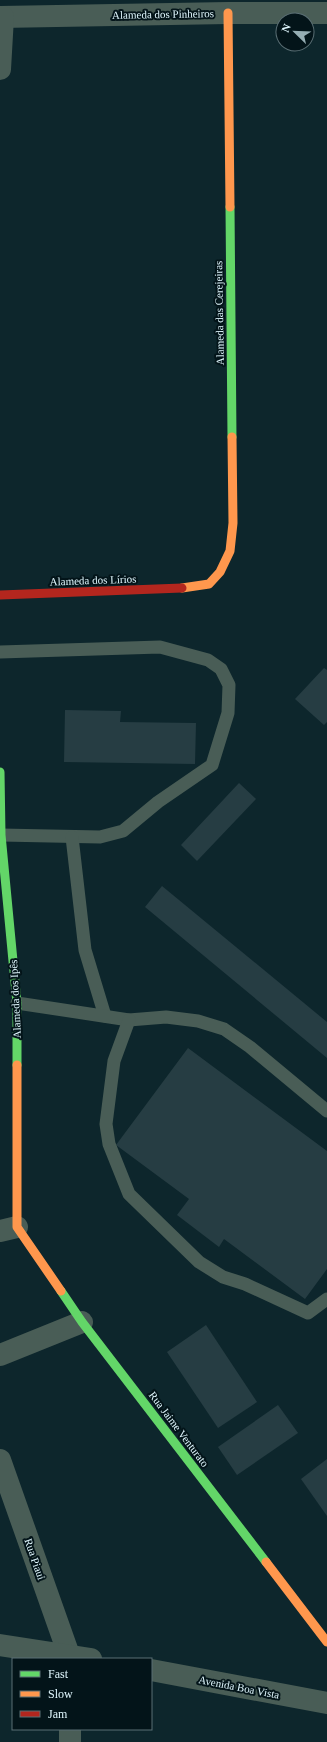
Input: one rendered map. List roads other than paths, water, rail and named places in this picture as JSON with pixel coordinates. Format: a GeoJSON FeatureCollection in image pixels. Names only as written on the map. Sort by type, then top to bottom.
{"type":"FeatureCollection","features":[{"type":"Feature","properties":{"kind":"street","name":"Alameda dos Pinheiros"},"geometry":{"type":"LineString","coordinates":[[2,17],[228,13],[327,13]]}},
{"type":"Feature","properties":{"kind":"street","name":"Alameda das Cerejeiras"},"geometry":{"type":"LineString","coordinates":[[187,588],[209,584],[220,572],[230,551],[233,523],[228,13]]}},
{"type":"Feature","properties":{"kind":"street"},"geometry":{"type":"LineString","coordinates":[[0,69],[2,17]]}},
{"type":"Feature","properties":{"kind":"street","name":"Alameda dos Lírios"},"geometry":{"type":"LineString","coordinates":[[0,595],[187,588]]}},
{"type":"Feature","properties":{"kind":"street","name":"Alameda dos Ipês"},"geometry":{"type":"LineString","coordinates":[[0,772],[1,835],[17,1003],[8,1229]]}},
{"type":"Feature","properties":{"kind":"street","name":"Rua Jaime Venturato"},"geometry":{"type":"LineString","coordinates":[[8,1229],[82,1322],[327,1642]]}},
{"type":"Feature","properties":{"kind":"street"},"geometry":{"type":"LineString","coordinates":[[0,1355],[82,1322]]}},
{"type":"Feature","properties":{"kind":"street","name":"Rua Piaui"},"geometry":{"type":"LineString","coordinates":[[0,1460],[69,1657]]}},
{"type":"Feature","properties":{"kind":"street"},"geometry":{"type":"LineString","coordinates":[[0,1645],[80,1658]]}},
{"type":"Feature","properties":{"kind":"street","name":"Avenida Boa Vista"},"geometry":{"type":"LineString","coordinates":[[152,1670],[326,1705]]}},
{"type":"Feature","properties":{"kind":"street"},"geometry":{"type":"LineString","coordinates":[[70,1730],[70,1742]]}},
{"type":"Feature","properties":{"kind":"lane"},"geometry":{"type":"LineString","coordinates":[[0,652],[160,647],[208,660],[221,668],[229,685],[228,713],[212,765],[158,802],[123,831],[100,837],[1,835]]}},
{"type":"Feature","properties":{"kind":"lane"},"geometry":{"type":"LineString","coordinates":[[72,837],[85,950],[104,1016]]}},
{"type":"Feature","properties":{"kind":"lane"},"geometry":{"type":"LineString","coordinates":[[17,1003],[129,1020],[166,1017],[198,1020],[224,1029],[250,1047],[327,1111]]}},
{"type":"Feature","properties":{"kind":"lane"},"geometry":{"type":"LineString","coordinates":[[129,1020],[114,1060],[106,1124],[109,1144],[129,1194],[199,1262],[223,1277],[245,1284],[308,1313],[327,1299]]}}]}
